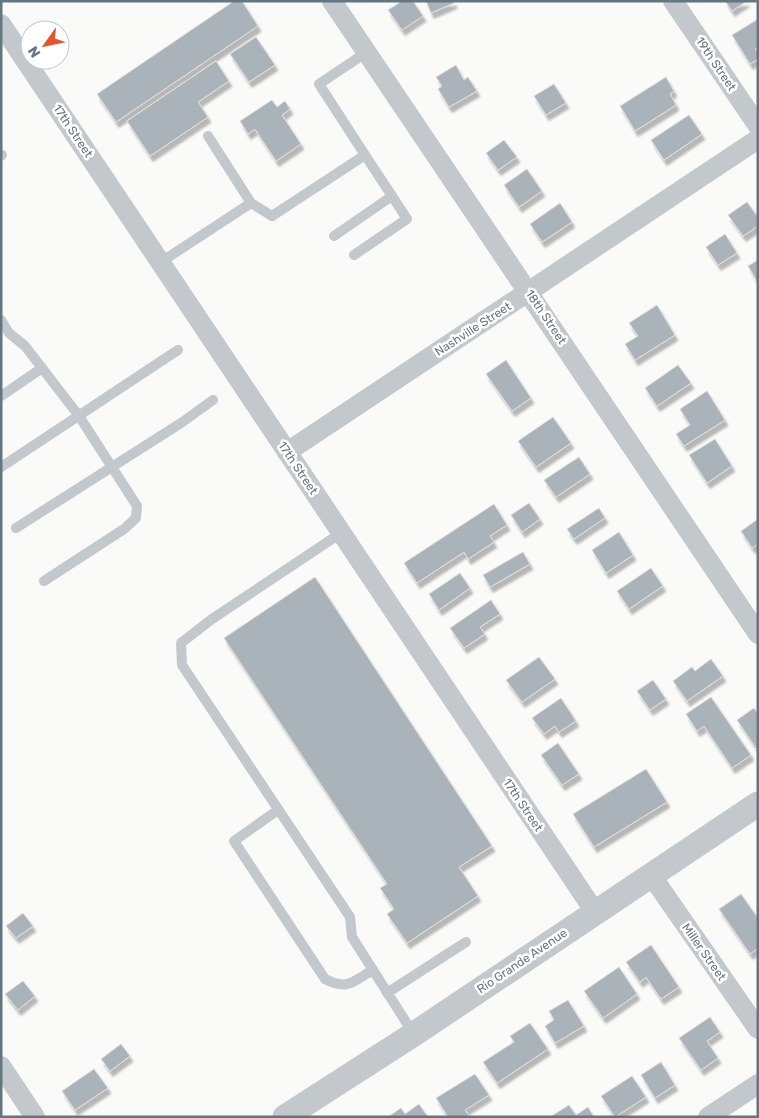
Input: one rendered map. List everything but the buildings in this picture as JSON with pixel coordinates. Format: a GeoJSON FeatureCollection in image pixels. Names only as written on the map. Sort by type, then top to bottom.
{"type":"FeatureCollection","features":[{"type":"Feature","properties":{"kind":"street","name":"18th Street"},"geometry":{"type":"LineString","coordinates":[[332,1],[758,634]]}},
{"type":"Feature","properties":{"kind":"street","name":"19th Street"},"geometry":{"type":"LineString","coordinates":[[674,1],[758,126]]}},
{"type":"Feature","properties":{"kind":"street","name":"17th Street"},"geometry":{"type":"LineString","coordinates":[[1,24],[595,912]]}},
{"type":"Feature","properties":{"kind":"street","name":"Nashville Street"},"geometry":{"type":"LineString","coordinates":[[287,452],[758,139]]}},
{"type":"Feature","properties":{"kind":"street","name":"Rio Grande Avenue"},"geometry":{"type":"LineString","coordinates":[[285,1117],[414,1034],[758,804]]}},
{"type":"Feature","properties":{"kind":"street","name":"Miller Street"},"geometry":{"type":"LineString","coordinates":[[651,875],[758,1029]]}},
{"type":"Feature","properties":{"kind":"street"},"geometry":{"type":"LineString","coordinates":[[1,1066],[35,1117]]}},
{"type":"Feature","properties":{"kind":"street"},"geometry":{"type":"LineString","coordinates":[[708,1117],[758,1084]]}},
{"type":"Feature","properties":{"kind":"lane"},"geometry":{"type":"LineString","coordinates":[[354,255],[407,219],[318,84],[367,52]]}},
{"type":"Feature","properties":{"kind":"lane"},"geometry":{"type":"LineString","coordinates":[[208,136],[251,203],[272,216],[365,154]]}},
{"type":"Feature","properties":{"kind":"lane"},"geometry":{"type":"LineString","coordinates":[[334,236],[392,196]]}},
{"type":"Feature","properties":{"kind":"lane"},"geometry":{"type":"LineString","coordinates":[[160,262],[251,203]]}},
{"type":"Feature","properties":{"kind":"lane"},"geometry":{"type":"LineString","coordinates":[[1,320],[10,332],[25,346],[79,416],[137,506],[136,518],[124,529],[44,581]]}},
{"type":"Feature","properties":{"kind":"lane"},"geometry":{"type":"LineString","coordinates":[[1,466],[178,350]]}},
{"type":"Feature","properties":{"kind":"lane"},"geometry":{"type":"LineString","coordinates":[[1,396],[42,368]]}},
{"type":"Feature","properties":{"kind":"lane"},"geometry":{"type":"LineString","coordinates":[[16,528],[182,423],[213,400]]}},
{"type":"Feature","properties":{"kind":"lane"},"geometry":{"type":"LineString","coordinates":[[341,533],[181,643],[182,665],[350,917],[352,937],[414,1034]]}},
{"type":"Feature","properties":{"kind":"lane"},"geometry":{"type":"LineString","coordinates":[[278,810],[234,841],[325,978],[336,984],[346,985],[373,970]]}},
{"type":"Feature","properties":{"kind":"lane"},"geometry":{"type":"LineString","coordinates":[[387,993],[466,942]]}}]}
